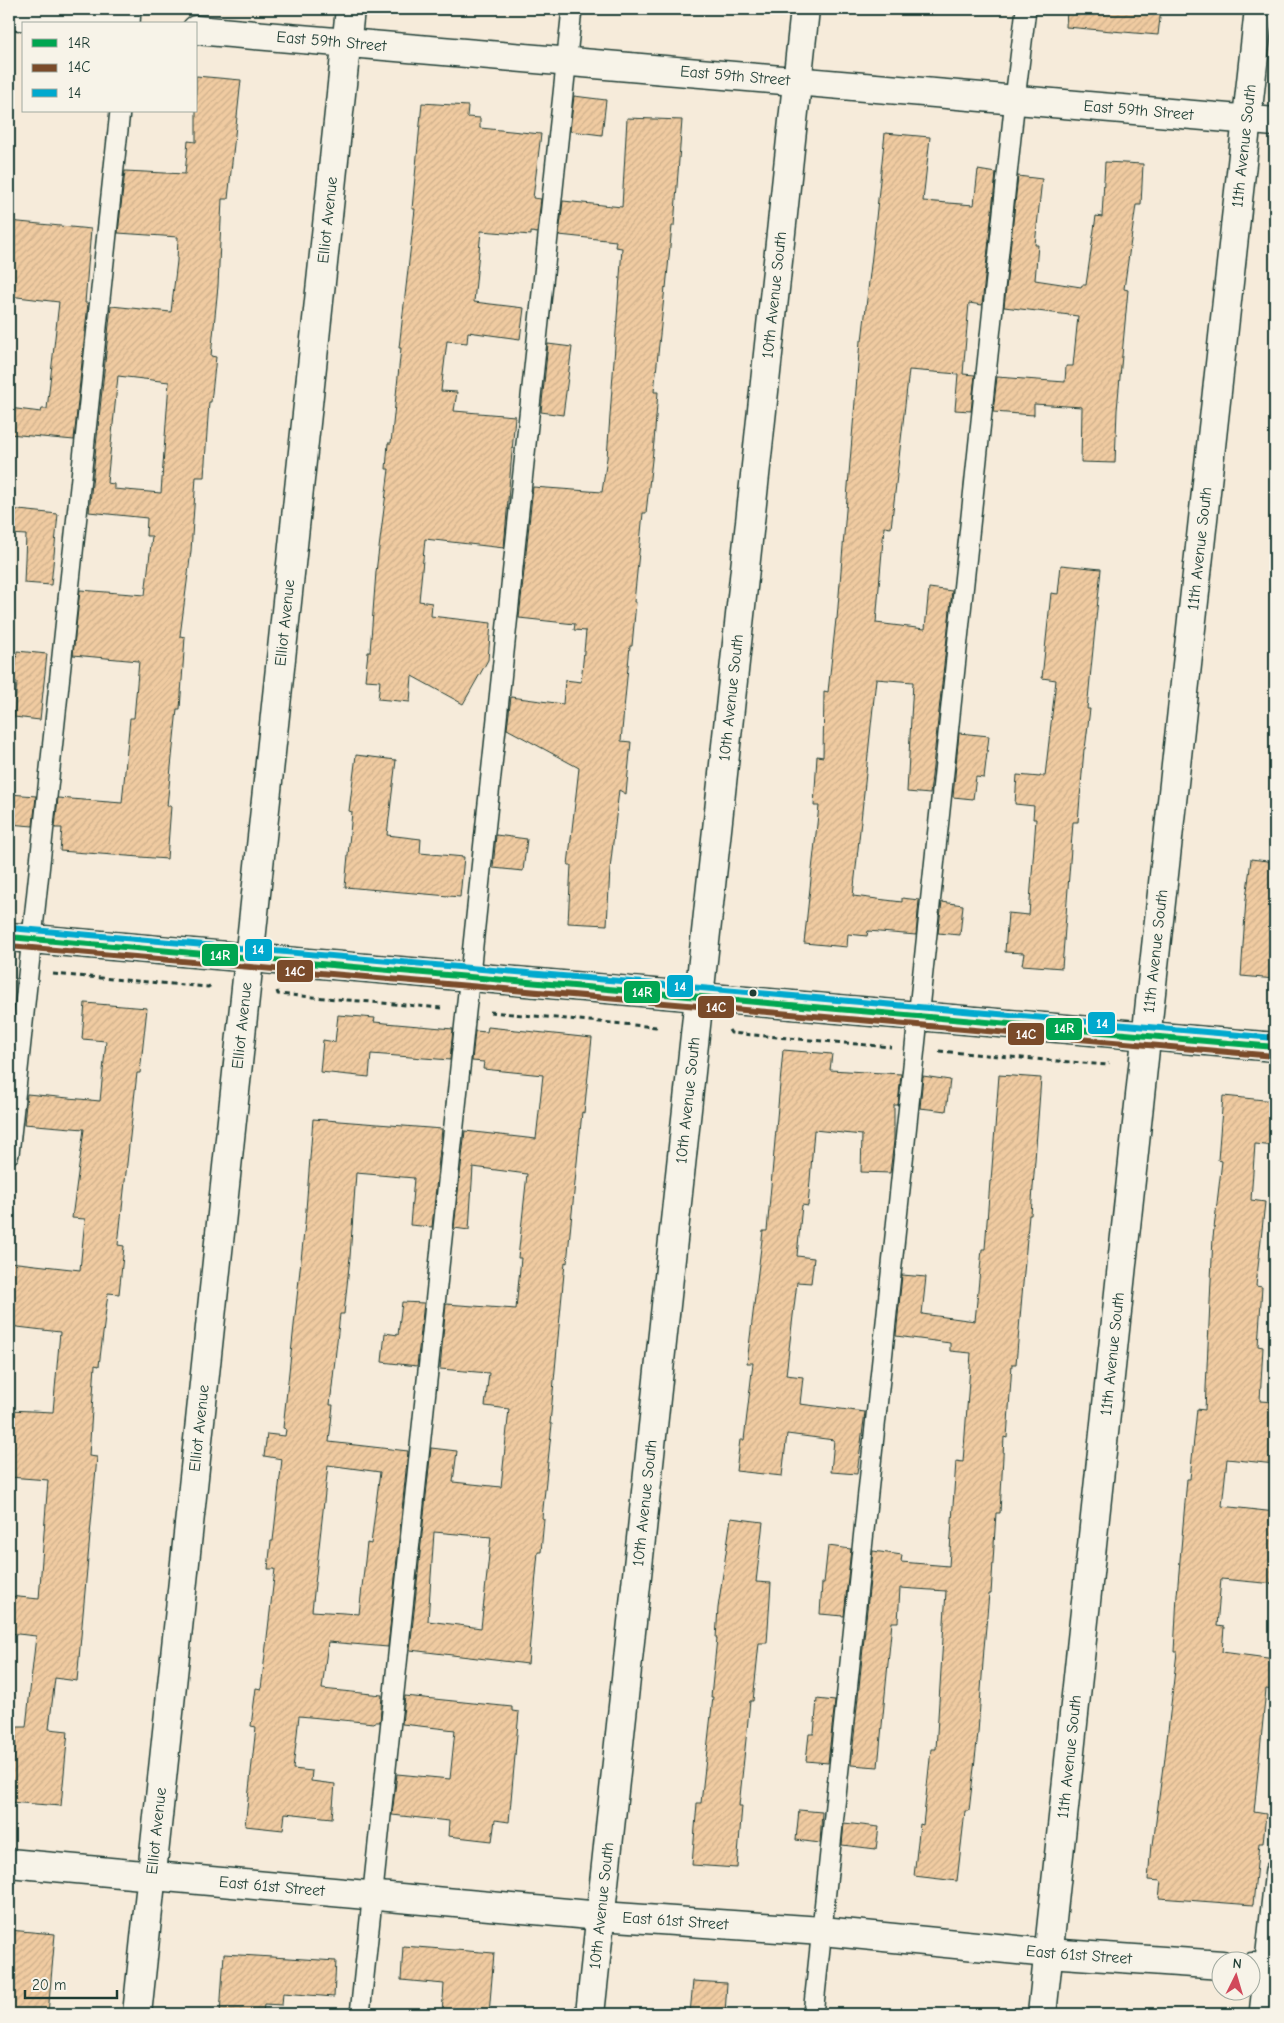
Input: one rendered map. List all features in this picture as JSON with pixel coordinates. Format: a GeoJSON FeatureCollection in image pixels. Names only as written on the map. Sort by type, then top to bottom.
{"type":"FeatureCollection","features":[{"type":"Feature","properties":{"kind":"street","name":"Elliot Avenue"},"geometry":{"type":"LineString","coordinates":[[137,2014],[350,9]]}},
{"type":"Feature","properties":{"kind":"street","name":"10th Avenue South"},"geometry":{"type":"LineString","coordinates":[[590,2014],[805,9]]}},
{"type":"Feature","properties":{"kind":"street","name":"11th Avenue South"},"geometry":{"type":"LineString","coordinates":[[1042,2014],[1259,9]]}},
{"type":"Feature","properties":{"kind":"street"},"geometry":{"type":"LineString","coordinates":[[9,15],[93,22]]}},
{"type":"Feature","properties":{"kind":"street","name":"East 59th Street"},"geometry":{"type":"LineString","coordinates":[[198,30],[1275,122]]}},
{"type":"Feature","properties":{"kind":"street"},"geometry":{"type":"LineString","coordinates":[[20,938],[1275,1046]]}},
{"type":"Feature","properties":{"kind":"street","name":"East 61st Street"},"geometry":{"type":"LineString","coordinates":[[9,1863],[601,1916],[822,1930],[1048,1953],[1212,1964]]}},
{"type":"Feature","properties":{"kind":"lane"},"geometry":{"type":"LineString","coordinates":[[130,22],[131,9]]}},
{"type":"Feature","properties":{"kind":"lane"},"geometry":{"type":"LineString","coordinates":[[360,2014],[572,9]]}},
{"type":"Feature","properties":{"kind":"lane"},"geometry":{"type":"LineString","coordinates":[[813,2014],[1026,9]]}},
{"type":"Feature","properties":{"kind":"lane"},"geometry":{"type":"LineString","coordinates":[[9,1154],[28,972],[20,938],[120,112]]}},
{"type":"Feature","properties":{"kind":"lane"},"geometry":{"type":"LineString","coordinates":[[1259,2014],[1275,1870]]}},
{"type":"Feature","properties":{"kind":"path"},"geometry":{"type":"LineString","coordinates":[[28,972],[208,987],[215,981]]}},
{"type":"Feature","properties":{"kind":"building"},"geometry":{"type":"Polygon","coordinates":[[[1067,9],[1161,9],[1158,35],[1066,27],[1067,9]]]}},
{"type":"Feature","properties":{"kind":"building"},"geometry":{"type":"Polygon","coordinates":[[[198,76],[241,80],[228,199],[222,199],[218,286],[211,356],[216,357],[211,402],[209,402],[204,477],[196,477],[191,551],[180,636],[185,637],[180,709],[177,709],[167,806],[171,806],[167,859],[60,851],[62,828],[55,828],[58,798],[122,803],[130,718],[134,718],[139,661],[73,655],[80,590],[145,595],[152,536],[146,536],[147,518],[89,512],[111,306],[171,312],[177,261],[178,237],[118,233],[125,171],[185,174],[188,141],[196,142],[198,76]],[[118,376],[107,483],[114,484],[114,489],[161,493],[169,382],[118,376]]]}},
{"type":"Feature","properties":{"kind":"building"},"geometry":{"type":"Polygon","coordinates":[[[574,96],[606,100],[602,135],[570,131],[574,96]]]}},
{"type":"Feature","properties":{"kind":"building"},"geometry":{"type":"Polygon","coordinates":[[[422,103],[468,106],[467,117],[480,118],[480,128],[541,134],[533,198],[541,199],[537,233],[531,232],[531,235],[481,231],[474,302],[524,308],[520,339],[468,332],[467,343],[447,341],[441,391],[457,392],[454,411],[515,416],[504,548],[425,539],[419,601],[432,603],[431,616],[491,623],[488,660],[463,704],[412,676],[410,702],[378,699],[380,681],[365,680],[368,652],[370,652],[376,572],[389,469],[386,469],[388,443],[391,443],[401,348],[399,348],[415,209],[412,209],[422,103]]]}},
{"type":"Feature","properties":{"kind":"building"},"geometry":{"type":"Polygon","coordinates":[[[627,118],[682,120],[674,226],[672,226],[654,392],[658,392],[654,442],[646,513],[643,513],[634,602],[636,602],[632,646],[630,646],[621,741],[631,742],[626,794],[619,790],[610,869],[607,925],[568,923],[571,865],[568,865],[579,768],[507,729],[511,697],[563,704],[565,680],[581,682],[586,631],[574,630],[575,624],[519,618],[533,487],[602,492],[607,458],[622,248],[615,247],[616,241],[559,235],[563,201],[622,207],[627,118]]]}},
{"type":"Feature","properties":{"kind":"building"},"geometry":{"type":"Polygon","coordinates":[[[885,133],[930,137],[923,201],[974,205],[978,170],[996,173],[982,305],[969,303],[963,374],[975,375],[971,411],[955,410],[958,374],[909,370],[891,528],[884,527],[876,623],[925,629],[929,588],[952,591],[930,794],[907,792],[913,682],[876,679],[853,896],[902,902],[902,898],[919,900],[916,935],[868,931],[867,936],[848,934],[847,947],[804,943],[819,806],[814,806],[817,756],[823,757],[824,691],[828,692],[837,619],[860,341],[862,341],[885,133]]]}},
{"type":"Feature","properties":{"kind":"building"},"geometry":{"type":"Polygon","coordinates":[[[1105,162],[1143,164],[1141,205],[1136,205],[1124,289],[1128,290],[1117,410],[1115,463],[1081,462],[1082,407],[1034,404],[1034,415],[993,412],[997,377],[1065,382],[1066,366],[1073,366],[1078,316],[1004,307],[1018,176],[1042,179],[1035,245],[1038,245],[1035,280],[1081,287],[1086,285],[1096,216],[1102,217],[1105,162]]]}},
{"type":"Feature","properties":{"kind":"building"},"geometry":{"type":"Polygon","coordinates":[[[9,221],[91,229],[85,303],[88,303],[74,440],[9,434],[9,408],[41,412],[42,409],[47,409],[59,302],[9,296],[9,221]]]}},
{"type":"Feature","properties":{"kind":"building"},"geometry":{"type":"Polygon","coordinates":[[[548,344],[572,347],[563,415],[541,412],[548,344]]]}},
{"type":"Feature","properties":{"kind":"building"},"geometry":{"type":"Polygon","coordinates":[[[9,509],[58,514],[51,585],[24,583],[26,535],[9,534],[9,509]]]}},
{"type":"Feature","properties":{"kind":"building"},"geometry":{"type":"Polygon","coordinates":[[[1061,565],[1101,569],[1087,709],[1090,709],[1084,749],[1078,822],[1073,822],[1062,968],[1022,965],[1024,953],[1005,952],[1008,913],[1029,915],[1036,819],[1033,819],[1034,806],[1015,804],[1017,775],[1045,776],[1056,680],[1042,678],[1051,593],[1058,594],[1061,565]]]}},
{"type":"Feature","properties":{"kind":"building"},"geometry":{"type":"Polygon","coordinates":[[[17,651],[47,654],[40,720],[14,717],[17,682],[14,681],[17,651]]]}},
{"type":"Feature","properties":{"kind":"building"},"geometry":{"type":"Polygon","coordinates":[[[959,733],[989,736],[984,778],[976,777],[973,799],[953,797],[959,733]]]}},
{"type":"Feature","properties":{"kind":"building"},"geometry":{"type":"Polygon","coordinates":[[[356,755],[396,760],[387,835],[421,839],[420,853],[464,857],[460,897],[345,887],[352,812],[349,811],[356,755]]]}},
{"type":"Feature","properties":{"kind":"building"},"geometry":{"type":"Polygon","coordinates":[[[9,794],[36,796],[33,826],[9,824],[9,794]]]}},
{"type":"Feature","properties":{"kind":"building"},"geometry":{"type":"Polygon","coordinates":[[[496,835],[527,839],[523,871],[493,868],[496,835]]]}},
{"type":"Feature","properties":{"kind":"building"},"geometry":{"type":"Polygon","coordinates":[[[1251,859],[1275,862],[1275,979],[1241,976],[1246,899],[1251,859]]]}},
{"type":"Feature","properties":{"kind":"building"},"geometry":{"type":"Polygon","coordinates":[[[942,902],[963,905],[960,935],[938,933],[942,902]]]}},
{"type":"Feature","properties":{"kind":"building"},"geometry":{"type":"Polygon","coordinates":[[[85,1003],[147,1008],[140,1073],[137,1073],[118,1245],[124,1246],[119,1294],[108,1293],[99,1366],[95,1365],[89,1456],[97,1457],[77,1681],[55,1678],[49,1729],[68,1731],[61,1806],[9,1802],[9,1759],[14,1760],[17,1727],[26,1727],[36,1636],[9,1633],[9,1596],[39,1599],[48,1480],[9,1477],[9,1410],[53,1412],[60,1332],[9,1326],[9,1262],[80,1270],[85,1219],[72,1218],[84,1129],[24,1124],[27,1094],[100,1101],[106,1041],[82,1039],[85,1003]]]}},
{"type":"Feature","properties":{"kind":"building"},"geometry":{"type":"Polygon","coordinates":[[[338,1015],[375,1018],[374,1022],[453,1029],[450,1060],[371,1054],[369,1077],[320,1072],[323,1040],[335,1042],[338,1015]]]}},
{"type":"Feature","properties":{"kind":"building"},"geometry":{"type":"Polygon","coordinates":[[[488,1027],[592,1038],[584,1113],[582,1112],[567,1263],[565,1262],[550,1424],[552,1424],[542,1518],[544,1519],[541,1552],[538,1552],[528,1664],[410,1650],[431,1448],[457,1451],[453,1482],[501,1487],[509,1409],[485,1406],[489,1373],[440,1369],[446,1304],[516,1309],[521,1258],[518,1258],[527,1174],[473,1167],[469,1230],[454,1228],[465,1131],[536,1139],[543,1075],[483,1069],[484,1062],[472,1061],[475,1031],[487,1032],[488,1027]],[[434,1532],[428,1621],[481,1628],[491,1537],[434,1532]]]}},
{"type":"Feature","properties":{"kind":"building"},"geometry":{"type":"Polygon","coordinates":[[[783,1050],[832,1054],[830,1070],[901,1074],[898,1105],[894,1105],[894,1141],[890,1173],[861,1172],[862,1135],[814,1130],[808,1206],[802,1205],[797,1256],[814,1258],[811,1283],[797,1282],[786,1375],[803,1377],[800,1404],[865,1412],[857,1474],[831,1472],[834,1440],[787,1434],[782,1476],[736,1471],[740,1440],[744,1440],[753,1363],[747,1363],[763,1231],[767,1231],[783,1050]]]}},
{"type":"Feature","properties":{"kind":"building"},"geometry":{"type":"Polygon","coordinates":[[[999,1075],[1041,1078],[1031,1215],[1029,1215],[1016,1364],[1012,1364],[1007,1438],[1004,1437],[1000,1513],[996,1513],[991,1594],[989,1594],[978,1733],[969,1811],[965,1811],[957,1881],[914,1876],[920,1824],[923,1825],[931,1749],[936,1749],[946,1591],[900,1588],[898,1622],[892,1622],[878,1767],[851,1765],[873,1551],[902,1555],[901,1562],[949,1566],[956,1461],[963,1462],[971,1353],[950,1351],[950,1343],[896,1336],[902,1275],[926,1277],[922,1314],[975,1321],[982,1249],[985,1249],[999,1075]]]}},
{"type":"Feature","properties":{"kind":"building"},"geometry":{"type":"Polygon","coordinates":[[[923,1076],[950,1080],[946,1111],[920,1108],[923,1076]]]}},
{"type":"Feature","properties":{"kind":"building"},"geometry":{"type":"Polygon","coordinates":[[[1223,1096],[1275,1101],[1275,1146],[1255,1144],[1251,1200],[1265,1202],[1256,1286],[1262,1287],[1258,1346],[1263,1347],[1260,1401],[1275,1402],[1275,1464],[1227,1459],[1222,1506],[1275,1512],[1275,1584],[1221,1579],[1217,1626],[1224,1627],[1222,1652],[1275,1659],[1275,1690],[1266,1689],[1254,1812],[1266,1814],[1263,1843],[1259,1843],[1253,1905],[1159,1898],[1161,1881],[1148,1880],[1151,1844],[1153,1845],[1164,1766],[1177,1652],[1174,1652],[1177,1595],[1187,1479],[1190,1479],[1197,1409],[1205,1410],[1213,1237],[1222,1161],[1218,1160],[1223,1096]]]}},
{"type":"Feature","properties":{"kind":"building"},"geometry":{"type":"Polygon","coordinates":[[[313,1119],[442,1129],[432,1227],[410,1225],[414,1178],[356,1173],[344,1314],[340,1314],[330,1405],[333,1405],[329,1442],[408,1451],[388,1647],[328,1642],[322,1689],[382,1695],[380,1722],[299,1716],[293,1769],[312,1771],[311,1781],[335,1784],[332,1818],[285,1813],[283,1830],[245,1826],[256,1727],[251,1726],[256,1688],[261,1689],[275,1569],[268,1569],[282,1459],[264,1456],[267,1434],[285,1436],[286,1429],[283,1428],[305,1223],[313,1119]],[[328,1465],[312,1611],[359,1614],[367,1543],[371,1544],[380,1472],[328,1465]]]}},
{"type":"Feature","properties":{"kind":"building"},"geometry":{"type":"Polygon","coordinates":[[[402,1302],[424,1303],[417,1366],[382,1362],[385,1333],[398,1335],[402,1302]]]}},
{"type":"Feature","properties":{"kind":"building"},"geometry":{"type":"Polygon","coordinates":[[[731,1518],[763,1522],[756,1582],[771,1583],[767,1643],[759,1643],[753,1701],[750,1701],[739,1806],[742,1806],[737,1868],[692,1865],[697,1803],[701,1803],[713,1697],[711,1697],[718,1608],[731,1518]]]}},
{"type":"Feature","properties":{"kind":"building"},"geometry":{"type":"Polygon","coordinates":[[[828,1546],[851,1549],[844,1616],[820,1614],[822,1583],[824,1583],[828,1546]]]}},
{"type":"Feature","properties":{"kind":"building"},"geometry":{"type":"Polygon","coordinates":[[[405,1696],[512,1707],[512,1711],[519,1712],[509,1822],[495,1820],[492,1841],[448,1836],[449,1821],[392,1815],[397,1774],[450,1779],[455,1730],[402,1724],[405,1696]]]}},
{"type":"Feature","properties":{"kind":"building"},"geometry":{"type":"Polygon","coordinates":[[[817,1699],[835,1701],[828,1763],[806,1761],[809,1734],[814,1734],[817,1699]]]}},
{"type":"Feature","properties":{"kind":"building"},"geometry":{"type":"Polygon","coordinates":[[[799,1810],[822,1812],[820,1843],[796,1840],[799,1810]]]}},
{"type":"Feature","properties":{"kind":"building"},"geometry":{"type":"Polygon","coordinates":[[[844,1823],[879,1827],[876,1849],[842,1845],[844,1823]]]}},
{"type":"Feature","properties":{"kind":"building"},"geometry":{"type":"Polygon","coordinates":[[[9,1930],[55,1934],[48,2014],[9,2014],[9,1930]]]}},
{"type":"Feature","properties":{"kind":"building"},"geometry":{"type":"Polygon","coordinates":[[[403,1946],[494,1953],[489,2014],[442,2014],[444,1984],[401,1980],[403,1946]]]}},
{"type":"Feature","properties":{"kind":"building"},"geometry":{"type":"Polygon","coordinates":[[[224,1954],[336,1961],[334,1997],[283,1993],[282,2005],[264,2004],[263,2014],[220,2014],[224,1954]]]}},
{"type":"Feature","properties":{"kind":"building"},"geometry":{"type":"Polygon","coordinates":[[[693,1981],[727,1983],[725,2014],[690,2014],[693,1981]]]}},
{"type":"Feature","properties":{"kind":"transit line","name":"14"},"geometry":{"type":"LineString","coordinates":[[10,928],[1275,1038]]}},
{"type":"Feature","properties":{"kind":"transit line","name":"14R"},"geometry":{"type":"LineString","coordinates":[[9,937],[1275,1047]]}},
{"type":"Feature","properties":{"kind":"transit line","name":"14C"},"geometry":{"type":"LineString","coordinates":[[9,946],[1274,1056]]}}]}
